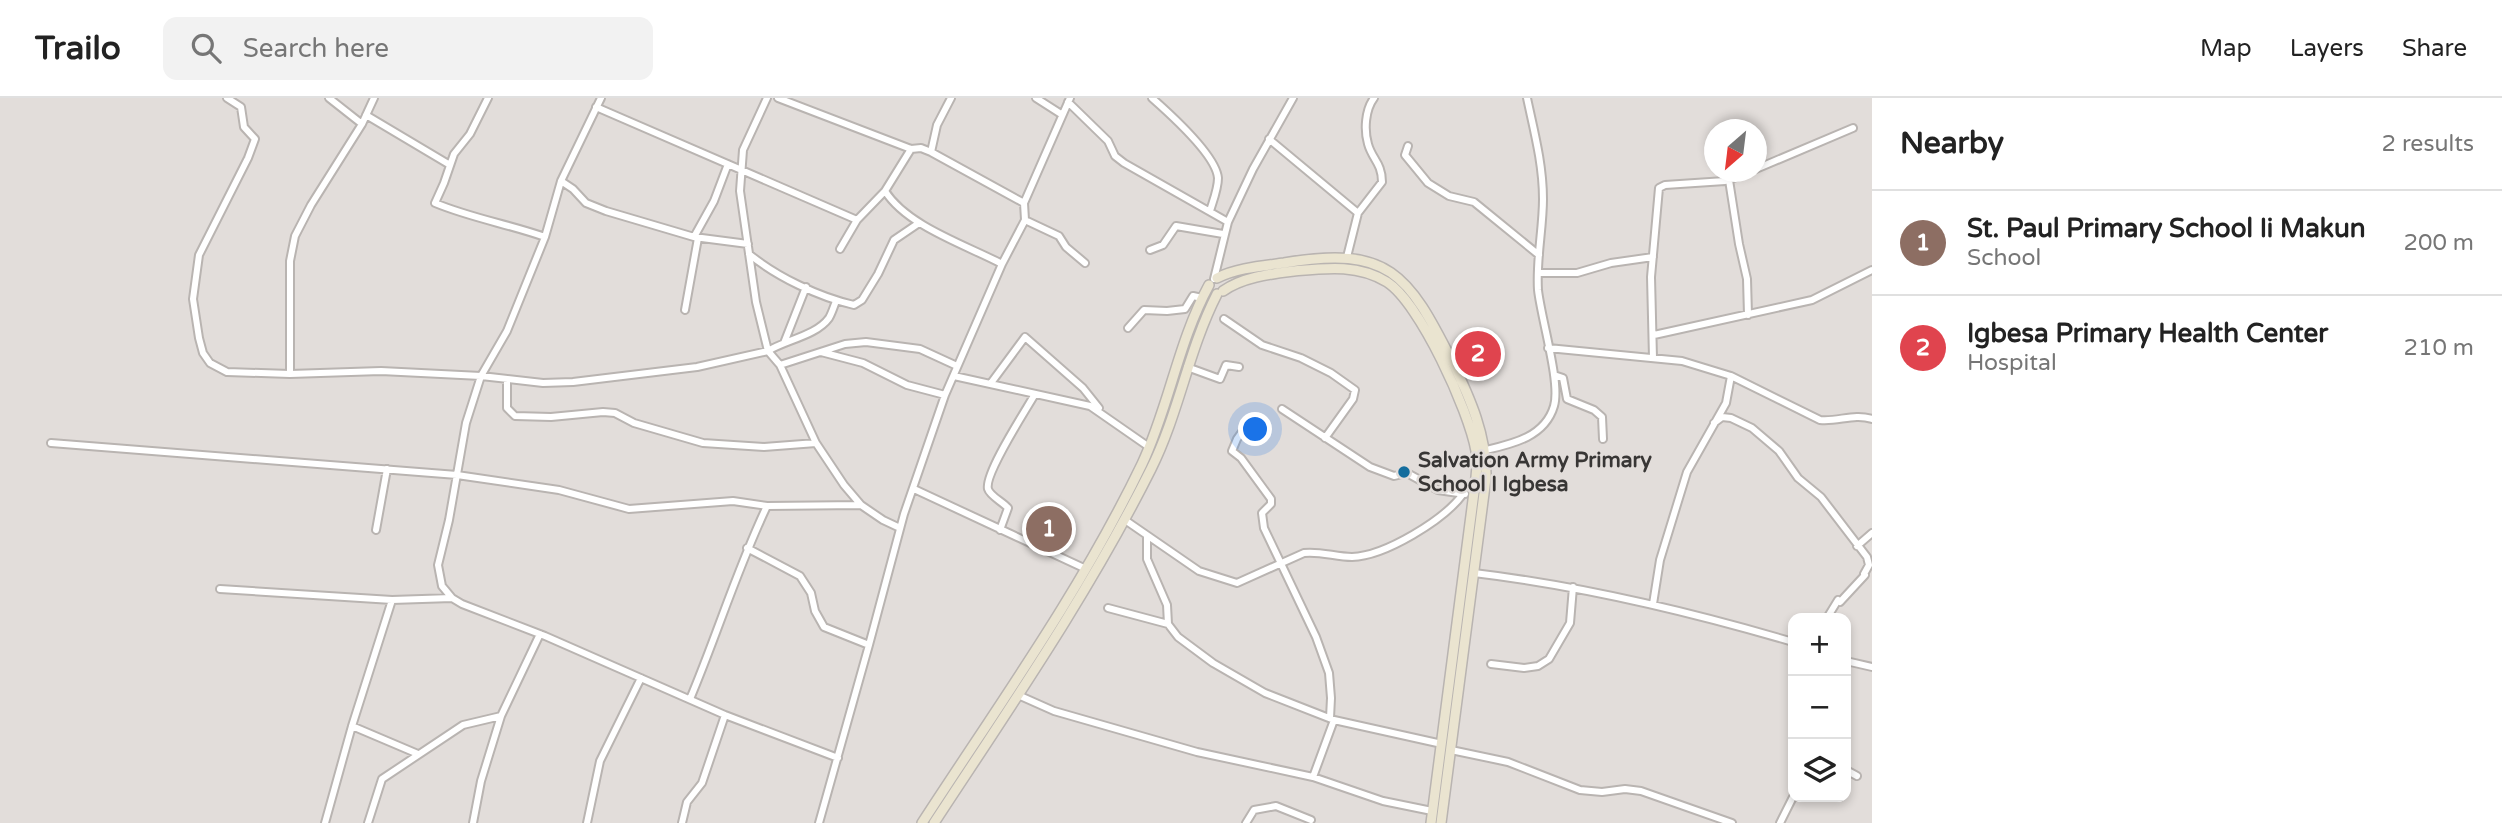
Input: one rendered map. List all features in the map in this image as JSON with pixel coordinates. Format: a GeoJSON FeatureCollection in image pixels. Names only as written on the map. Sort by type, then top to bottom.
{"type":"FeatureCollection","features":[{"type":"Feature","properties":{"kind":"street"},"geometry":{"type":"LineString","coordinates":[[228,98],[241,107],[244,127],[255,139],[199,255],[193,299],[199,338],[203,354],[218,369],[227,372],[290,374],[381,371],[481,376],[544,383],[573,382],[697,367],[768,351],[802,337],[828,319],[836,301]]}},
{"type":"Feature","properties":{"kind":"street"},"geometry":{"type":"LineString","coordinates":[[329,98],[362,124]]}},
{"type":"Feature","properties":{"kind":"street"},"geometry":{"type":"LineString","coordinates":[[290,374],[290,261],[295,236],[311,205],[362,124],[374,98]]}},
{"type":"Feature","properties":{"kind":"street"},"geometry":{"type":"LineString","coordinates":[[488,98],[475,126],[458,146],[435,203],[471,217],[545,236]]}},
{"type":"Feature","properties":{"kind":"street"},"geometry":{"type":"LineString","coordinates":[[601,98],[561,181],[545,236],[508,331],[481,376],[466,423],[438,565],[442,586],[452,598],[481,612],[540,634],[725,715],[838,758]]}},
{"type":"Feature","properties":{"kind":"street"},"geometry":{"type":"LineString","coordinates":[[767,98],[743,150],[740,170],[741,211],[756,302],[768,351],[780,365],[816,443],[844,485],[861,505],[900,528]]}},
{"type":"Feature","properties":{"kind":"street"},"geometry":{"type":"LineString","coordinates":[[778,98],[911,149],[920,148],[931,152],[1024,203]]}},
{"type":"Feature","properties":{"kind":"street"},"geometry":{"type":"LineString","coordinates":[[931,152],[937,125],[951,98]]}},
{"type":"Feature","properties":{"kind":"street"},"geometry":{"type":"LineString","coordinates":[[1036,98],[1061,114]]}},
{"type":"Feature","properties":{"kind":"street"},"geometry":{"type":"LineString","coordinates":[[1152,98],[1184,127],[1215,168],[1217,186],[1210,211]]}},
{"type":"Feature","properties":{"kind":"street"},"geometry":{"type":"LineString","coordinates":[[1293,98],[1269,139],[1228,222],[1210,292],[1220,293],[1234,284],[1267,275],[1337,268],[1375,276],[1396,289],[1410,305],[1423,326],[1468,423],[1476,452],[1474,495],[1441,823]]}},
{"type":"Feature","properties":{"kind":"street"},"geometry":{"type":"LineString","coordinates":[[1347,257],[1358,214],[1382,182],[1381,167],[1368,144],[1367,115],[1374,98]]}},
{"type":"Feature","properties":{"kind":"street"},"geometry":{"type":"LineString","coordinates":[[1486,450],[1517,443],[1533,435],[1554,407],[1554,376],[1538,288],[1543,195],[1539,154],[1527,98]]}},
{"type":"Feature","properties":{"kind":"street"},"geometry":{"type":"LineString","coordinates":[[818,823],[870,645],[900,528],[945,395],[1002,264],[1025,220],[1024,203],[1069,100],[1108,141],[1115,156],[1124,163],[1228,222]]}},
{"type":"Feature","properties":{"kind":"street"},"geometry":{"type":"LineString","coordinates":[[596,107],[857,219]]}},
{"type":"Feature","properties":{"kind":"street"},"geometry":{"type":"LineString","coordinates":[[366,115],[450,165]]}},
{"type":"Feature","properties":{"kind":"street"},"geometry":{"type":"LineString","coordinates":[[1767,164],[1853,128]]}},
{"type":"Feature","properties":{"kind":"street"},"geometry":{"type":"LineString","coordinates":[[1269,139],[1358,214]]}},
{"type":"Feature","properties":{"kind":"street"},"geometry":{"type":"LineString","coordinates":[[1408,146],[1405,155],[1428,183],[1449,196],[1474,202],[1539,255]]}},
{"type":"Feature","properties":{"kind":"street"},"geometry":{"type":"LineString","coordinates":[[839,249],[857,219],[885,191],[911,149]]}},
{"type":"Feature","properties":{"kind":"street"},"geometry":{"type":"LineString","coordinates":[[685,310],[696,238],[715,201],[728,164]]}},
{"type":"Feature","properties":{"kind":"street"},"geometry":{"type":"LineString","coordinates":[[561,181],[586,203],[596,208],[696,238],[748,244]]}},
{"type":"Feature","properties":{"kind":"street"},"geometry":{"type":"LineString","coordinates":[[1653,358],[1651,277],[1659,188],[1665,185],[1704,182]]}},
{"type":"Feature","properties":{"kind":"street"},"geometry":{"type":"LineString","coordinates":[[1729,182],[1747,279],[1748,315]]}},
{"type":"Feature","properties":{"kind":"street"},"geometry":{"type":"LineString","coordinates":[[885,191],[919,223],[1002,264]]}},
{"type":"Feature","properties":{"kind":"street"},"geometry":{"type":"LineString","coordinates":[[1025,220],[1059,236],[1066,247],[1085,263]]}},
{"type":"Feature","properties":{"kind":"street"},"geometry":{"type":"LineString","coordinates":[[749,254],[772,272],[836,301],[854,305],[862,300],[878,274],[894,240],[919,223]]}},
{"type":"Feature","properties":{"kind":"street"},"geometry":{"type":"LineString","coordinates":[[1150,250],[1163,245],[1175,226],[1223,234]]}},
{"type":"Feature","properties":{"kind":"street"},"geometry":{"type":"LineString","coordinates":[[922,823],[1086,569],[1114,519],[1149,447],[1165,408],[1179,355],[1202,298],[1213,281],[1249,269],[1347,257],[1384,268],[1399,278],[1418,298],[1461,379],[1486,450],[1486,478],[1474,573],[1447,747],[1431,823]]}},
{"type":"Feature","properties":{"kind":"street"},"geometry":{"type":"LineString","coordinates":[[1538,273],[1577,273],[1611,263],[1653,257]]}},
{"type":"Feature","properties":{"kind":"street"},"geometry":{"type":"LineString","coordinates":[[1654,335],[1812,300],[1872,270]]}},
{"type":"Feature","properties":{"kind":"street"},"geometry":{"type":"LineString","coordinates":[[934,823],[1079,599],[1125,520],[1153,465],[1169,426],[1187,367],[1224,283],[1213,281]]}},
{"type":"Feature","properties":{"kind":"street"},"geometry":{"type":"LineString","coordinates":[[784,343],[806,287]]}},
{"type":"Feature","properties":{"kind":"street"},"geometry":{"type":"LineString","coordinates":[[1128,328],[1144,310],[1185,309],[1193,296],[1202,298]]}},
{"type":"Feature","properties":{"kind":"street"},"geometry":{"type":"LineString","coordinates":[[1224,319],[1262,345],[1311,363],[1355,390],[1353,399],[1325,438]]}},
{"type":"Feature","properties":{"kind":"street"},"geometry":{"type":"LineString","coordinates":[[990,383],[1025,337],[1083,388],[1100,408],[1098,410]]}},
{"type":"Feature","properties":{"kind":"street"},"geometry":{"type":"LineString","coordinates":[[780,365],[845,344],[866,342],[920,349],[957,366]]}},
{"type":"Feature","properties":{"kind":"street"},"geometry":{"type":"LineString","coordinates":[[1548,348],[1682,361],[1731,376],[1820,420],[1858,416],[1872,419]]}},
{"type":"Feature","properties":{"kind":"street"},"geometry":{"type":"LineString","coordinates":[[819,352],[863,363],[907,385],[945,395]]}},
{"type":"Feature","properties":{"kind":"street"},"geometry":{"type":"LineString","coordinates":[[1187,367],[1216,379],[1222,376],[1229,364],[1239,368]]}},
{"type":"Feature","properties":{"kind":"street"},"geometry":{"type":"LineString","coordinates":[[954,376],[1098,410],[1149,447]]}},
{"type":"Feature","properties":{"kind":"street"},"geometry":{"type":"LineString","coordinates":[[1554,376],[1563,378],[1567,398],[1599,413],[1604,422],[1603,439]]}},
{"type":"Feature","properties":{"kind":"street"},"geometry":{"type":"LineString","coordinates":[[1653,604],[1660,560],[1687,471],[1726,403],[1731,376]]}},
{"type":"Feature","properties":{"kind":"street"},"geometry":{"type":"LineString","coordinates":[[507,380],[507,408],[514,416],[615,413],[634,423],[703,443],[764,447],[816,443]]}},
{"type":"Feature","properties":{"kind":"street"},"geometry":{"type":"LineString","coordinates":[[1000,530],[1008,508],[990,492],[988,485],[1004,447],[1035,394]]}},
{"type":"Feature","properties":{"kind":"street"},"geometry":{"type":"LineString","coordinates":[[1282,409],[1376,470],[1394,476],[1407,473],[1438,490],[1474,495]]}},
{"type":"Feature","properties":{"kind":"street"},"geometry":{"type":"LineString","coordinates":[[1714,423],[1722,417],[1731,418],[1752,428],[1770,442],[1798,478],[1821,497],[1870,563],[1864,574],[1866,576],[1840,602],[1838,600],[1830,613]]}},
{"type":"Feature","properties":{"kind":"street"},"geometry":{"type":"LineString","coordinates":[[1247,425],[1232,451],[1241,458],[1271,499],[1271,504],[1262,513],[1263,524],[1329,673],[1332,719],[1312,777]]}},
{"type":"Feature","properties":{"kind":"street"},"geometry":{"type":"LineString","coordinates":[[51,443],[457,475],[559,490],[629,509],[733,501],[767,506],[861,505]]}},
{"type":"Feature","properties":{"kind":"street"},"geometry":{"type":"LineString","coordinates":[[376,530],[387,469]]}},
{"type":"Feature","properties":{"kind":"street"},"geometry":{"type":"LineString","coordinates":[[914,489],[1086,569]]}},
{"type":"Feature","properties":{"kind":"street"},"geometry":{"type":"LineString","coordinates":[[1125,520],[1203,573],[1237,583],[1304,553],[1314,551],[1353,557],[1385,551],[1448,511],[1463,494]]}},
{"type":"Feature","properties":{"kind":"street"},"geometry":{"type":"LineString","coordinates":[[690,699],[713,646],[747,548],[767,506]]}},
{"type":"Feature","properties":{"kind":"street"},"geometry":{"type":"LineString","coordinates":[[1857,546],[1872,533]]}},
{"type":"Feature","properties":{"kind":"street"},"geometry":{"type":"LineString","coordinates":[[1147,536],[1147,559],[1167,606],[1168,624],[1178,637],[1232,676],[1265,693],[1332,719],[1508,762],[1561,785],[1602,792],[1625,789],[1641,791],[1730,823]]}},
{"type":"Feature","properties":{"kind":"street"},"geometry":{"type":"LineString","coordinates":[[747,548],[800,576],[824,627],[870,645]]}},
{"type":"Feature","properties":{"kind":"street"},"geometry":{"type":"LineString","coordinates":[[1474,573],[1573,587],[1653,604],[1788,641]]}},
{"type":"Feature","properties":{"kind":"street"},"geometry":{"type":"LineString","coordinates":[[1491,664],[1524,668],[1538,666],[1549,659],[1570,623],[1573,587]]}},
{"type":"Feature","properties":{"kind":"street"},"geometry":{"type":"LineString","coordinates":[[220,589],[392,600],[452,598]]}},
{"type":"Feature","properties":{"kind":"street"},"geometry":{"type":"LineString","coordinates":[[325,823],[392,600]]}},
{"type":"Feature","properties":{"kind":"street"},"geometry":{"type":"LineString","coordinates":[[1108,608],[1168,624]]}},
{"type":"Feature","properties":{"kind":"street"},"geometry":{"type":"LineString","coordinates":[[473,823],[481,781],[501,716],[540,634]]}},
{"type":"Feature","properties":{"kind":"street"},"geometry":{"type":"LineString","coordinates":[[1851,662],[1872,667]]}},
{"type":"Feature","properties":{"kind":"street"},"geometry":{"type":"LineString","coordinates":[[587,823],[600,761],[640,678]]}},
{"type":"Feature","properties":{"kind":"street"},"geometry":{"type":"LineString","coordinates":[[1018,695],[1054,711],[1197,752],[1312,777],[1382,802],[1432,811]]}},
{"type":"Feature","properties":{"kind":"street"},"geometry":{"type":"LineString","coordinates":[[682,823],[687,802],[702,783],[725,715]]}},
{"type":"Feature","properties":{"kind":"street"},"geometry":{"type":"LineString","coordinates":[[369,823],[382,779],[463,725],[501,716]]}},
{"type":"Feature","properties":{"kind":"street"},"geometry":{"type":"LineString","coordinates":[[352,726],[418,754]]}},
{"type":"Feature","properties":{"kind":"street"},"geometry":{"type":"LineString","coordinates":[[1851,773],[1857,776]]}},
{"type":"Feature","properties":{"kind":"street"},"geometry":{"type":"LineString","coordinates":[[1780,823],[1790,802]]}},
{"type":"Feature","properties":{"kind":"street"},"geometry":{"type":"LineString","coordinates":[[1247,823],[1254,810],[1276,806],[1311,820]]}},
{"type":"Feature","properties":{"kind":"place","name":"Igbesa Primary Health Center"},"geometry":{"type":"Point","coordinates":[1478,354]}},
{"type":"Feature","properties":{"kind":"place","name":"Salvation Army Primary School I Igbesa"},"geometry":{"type":"Point","coordinates":[1404,472]}},
{"type":"Feature","properties":{"kind":"place","name":"St. Paul Primary School Ii Makun"},"geometry":{"type":"Point","coordinates":[1049,529]}}]}
